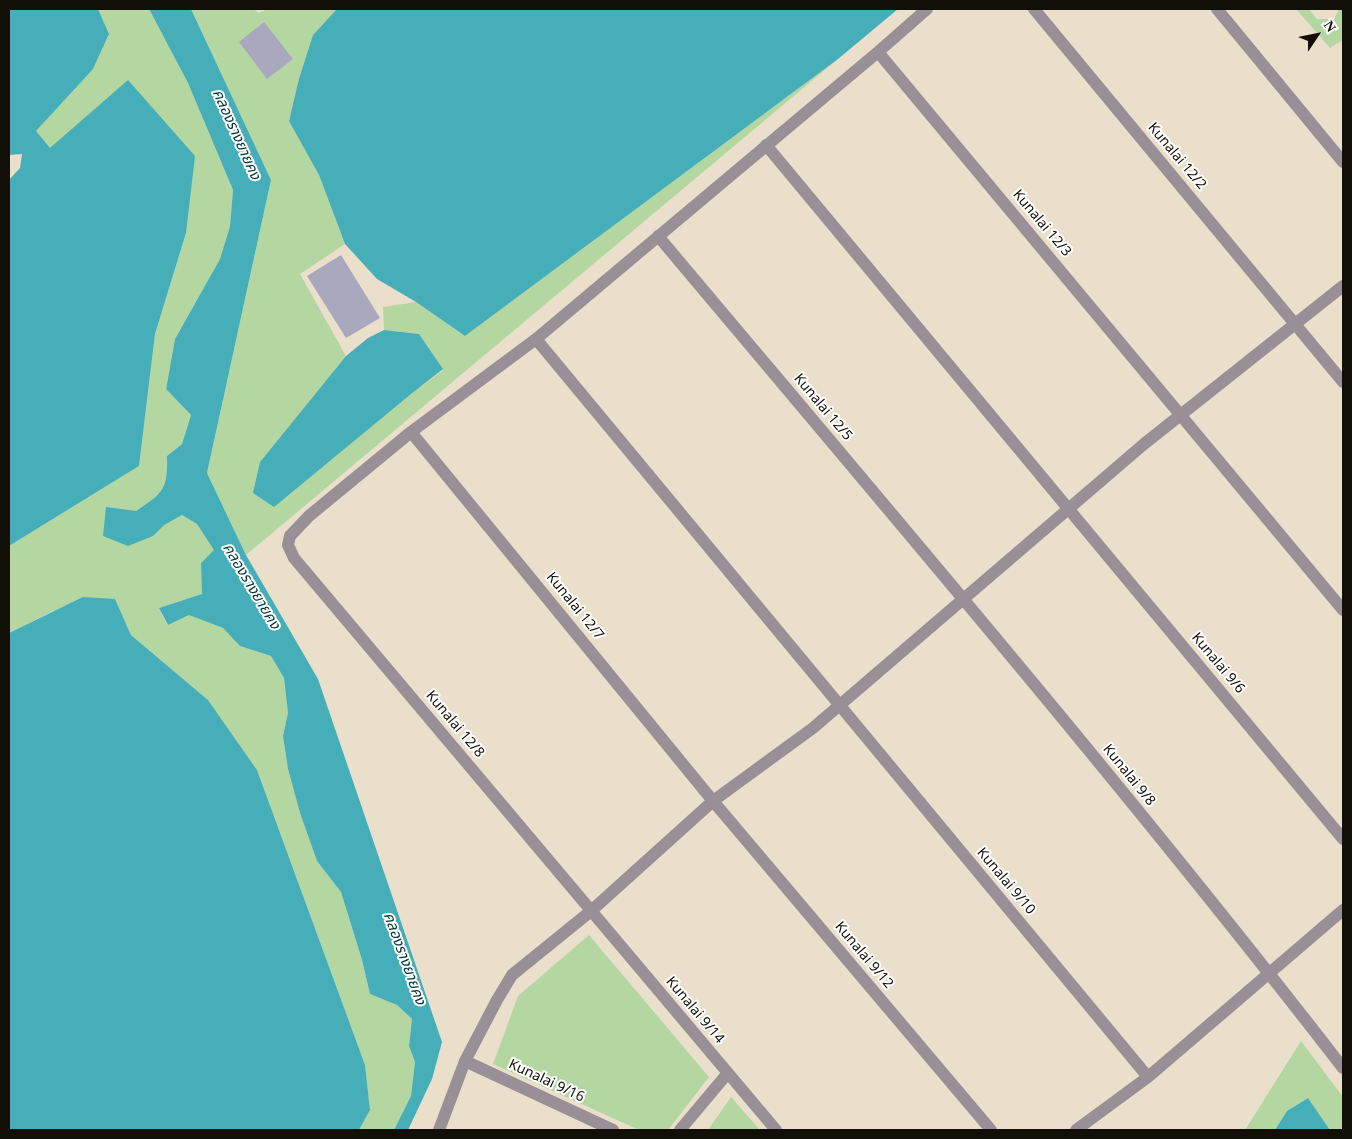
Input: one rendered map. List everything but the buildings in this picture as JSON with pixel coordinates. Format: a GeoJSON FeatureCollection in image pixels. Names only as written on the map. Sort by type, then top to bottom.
{"type":"FeatureCollection","features":[{"type":"Feature","properties":{"kind":"street"},"geometry":{"type":"LineString","coordinates":[[411,432],[536,339],[878,52],[926,9]]}},
{"type":"Feature","properties":{"kind":"street","name":"Kunalai 12/2"},"geometry":{"type":"LineString","coordinates":[[1034,9],[1343,382]]}},
{"type":"Feature","properties":{"kind":"street"},"geometry":{"type":"LineString","coordinates":[[1217,9],[1343,162]]}},
{"type":"Feature","properties":{"kind":"street","name":"Kunalai 12/3"},"geometry":{"type":"LineString","coordinates":[[878,52],[1343,610]]}},
{"type":"Feature","properties":{"kind":"street","name":"Kunalai 9/6"},"geometry":{"type":"LineString","coordinates":[[766,145],[1343,839]]}},
{"type":"Feature","properties":{"kind":"street","name":"Kunalai 12/5"},"geometry":{"type":"LineString","coordinates":[[658,236],[963,599]]}},
{"type":"Feature","properties":{"kind":"street"},"geometry":{"type":"LineString","coordinates":[[439,1130],[466,1061],[512,975],[591,911],[713,801],[813,728],[1068,508],[1343,286]]}},
{"type":"Feature","properties":{"kind":"street","name":"Kunalai 9/10"},"geometry":{"type":"LineString","coordinates":[[536,339],[1148,1077]]}},
{"type":"Feature","properties":{"kind":"street","name":"Kunalai 12/8"},"geometry":{"type":"LineString","coordinates":[[411,432],[297,527],[290,536],[288,545],[294,558],[591,911]]}},
{"type":"Feature","properties":{"kind":"street","name":"Kunalai 12/7"},"geometry":{"type":"LineString","coordinates":[[411,432],[713,801]]}},
{"type":"Feature","properties":{"kind":"street","name":"Kunalai 9/8"},"geometry":{"type":"LineString","coordinates":[[963,599],[1270,972],[1343,1068]]}},
{"type":"Feature","properties":{"kind":"street","name":"Kunalai 9/12"},"geometry":{"type":"LineString","coordinates":[[713,801],[990,1130]]}},
{"type":"Feature","properties":{"kind":"street"},"geometry":{"type":"LineString","coordinates":[[1076,1130],[1148,1077],[1343,910]]}},
{"type":"Feature","properties":{"kind":"street","name":"Kunalai 9/14"},"geometry":{"type":"LineString","coordinates":[[591,911],[776,1130]]}},
{"type":"Feature","properties":{"kind":"street","name":"Kunalai 9/16"},"geometry":{"type":"LineString","coordinates":[[466,1061],[613,1130]]}},
{"type":"Feature","properties":{"kind":"street"},"geometry":{"type":"LineString","coordinates":[[680,1130],[727,1074]]}},
{"type":"Feature","properties":{"kind":"green space"},"geometry":{"type":"Polygon","coordinates":[[[98,9],[149,9],[188,83],[233,190],[230,226],[220,259],[175,339],[166,389],[191,415],[182,444],[167,456],[165,483],[162,489],[136,511],[153,536],[163,525],[182,515],[197,524],[215,550],[201,563],[203,594],[159,608],[167,625],[189,615],[223,628],[240,646],[271,656],[284,678],[288,713],[283,736],[288,769],[300,813],[317,861],[341,892],[362,960],[370,994],[397,1005],[412,1019],[409,1046],[415,1062],[411,1096],[394,1130],[359,1130],[370,1110],[365,1065],[257,770],[208,700],[131,635],[115,599],[53,611],[9,633],[9,546],[139,466],[155,334],[186,233],[50,149],[36,131],[93,68],[109,34],[98,9]]]}},
{"type":"Feature","properties":{"kind":"green space"},"geometry":{"type":"Polygon","coordinates":[[[191,9],[254,9],[258,13],[268,9],[337,9],[313,35],[289,120],[319,175],[345,244],[300,274],[346,356],[260,462],[411,394],[443,370],[419,334],[384,330],[383,307],[416,302],[465,336],[838,59],[246,555],[207,473],[271,180],[191,9]]]}},
{"type":"Feature","properties":{"kind":"green space"},"geometry":{"type":"Polygon","coordinates":[[[1296,9],[1309,9],[1317,19],[1334,19],[1339,9],[1343,9],[1343,40],[1330,48],[1296,9]]]}},
{"type":"Feature","properties":{"kind":"green space"},"geometry":{"type":"Polygon","coordinates":[[[589,935],[709,1077],[668,1130],[639,1130],[493,1064],[518,996],[589,935]]]}},
{"type":"Feature","properties":{"kind":"green space"},"geometry":{"type":"Polygon","coordinates":[[[1301,1041],[1343,1097],[1343,1130],[1330,1130],[1308,1098],[1287,1111],[1275,1130],[1245,1130],[1301,1041]]]}},
{"type":"Feature","properties":{"kind":"green space"},"geometry":{"type":"Polygon","coordinates":[[[731,1097],[760,1130],[708,1130],[731,1097]]]}},
{"type":"Feature","properties":{"kind":"water"},"geometry":{"type":"Polygon","coordinates":[[[9,9],[98,9],[109,34],[93,69],[36,131],[50,148],[128,80],[195,156],[186,233],[155,334],[139,466],[9,546],[9,180],[20,168],[22,154],[9,155],[9,9]]]}},
{"type":"Feature","properties":{"kind":"water","name":"คลองรางยายคง"},"geometry":{"type":"Polygon","coordinates":[[[149,9],[191,9],[271,180],[207,473],[246,555],[318,679],[442,1042],[432,1079],[408,1130],[394,1130],[411,1096],[415,1062],[409,1046],[412,1019],[397,1005],[370,994],[362,960],[341,892],[317,861],[300,813],[288,769],[283,736],[288,713],[284,678],[271,656],[240,646],[223,628],[189,615],[168,625],[159,608],[202,594],[201,563],[214,550],[197,524],[182,515],[164,525],[153,536],[128,546],[103,536],[106,507],[136,511],[152,499],[158,494],[165,483],[167,456],[182,444],[191,415],[166,389],[175,339],[220,259],[230,226],[233,190],[188,83],[149,9]]]}},
{"type":"Feature","properties":{"kind":"water"},"geometry":{"type":"Polygon","coordinates":[[[337,9],[898,9],[838,59],[465,336],[416,302],[377,279],[345,244],[319,175],[289,121],[299,79],[313,35],[337,9]]]}},
{"type":"Feature","properties":{"kind":"water"},"geometry":{"type":"Polygon","coordinates":[[[384,330],[419,334],[443,369],[274,507],[253,493],[260,462],[346,356],[368,338],[384,330]]]}},
{"type":"Feature","properties":{"kind":"water"},"geometry":{"type":"Polygon","coordinates":[[[83,597],[115,599],[131,635],[208,700],[257,770],[365,1065],[370,1110],[359,1130],[9,1130],[9,633],[83,597]]]}},
{"type":"Feature","properties":{"kind":"water"},"geometry":{"type":"Polygon","coordinates":[[[1308,1098],[1330,1130],[1275,1130],[1287,1111],[1308,1098]]]}}]}
